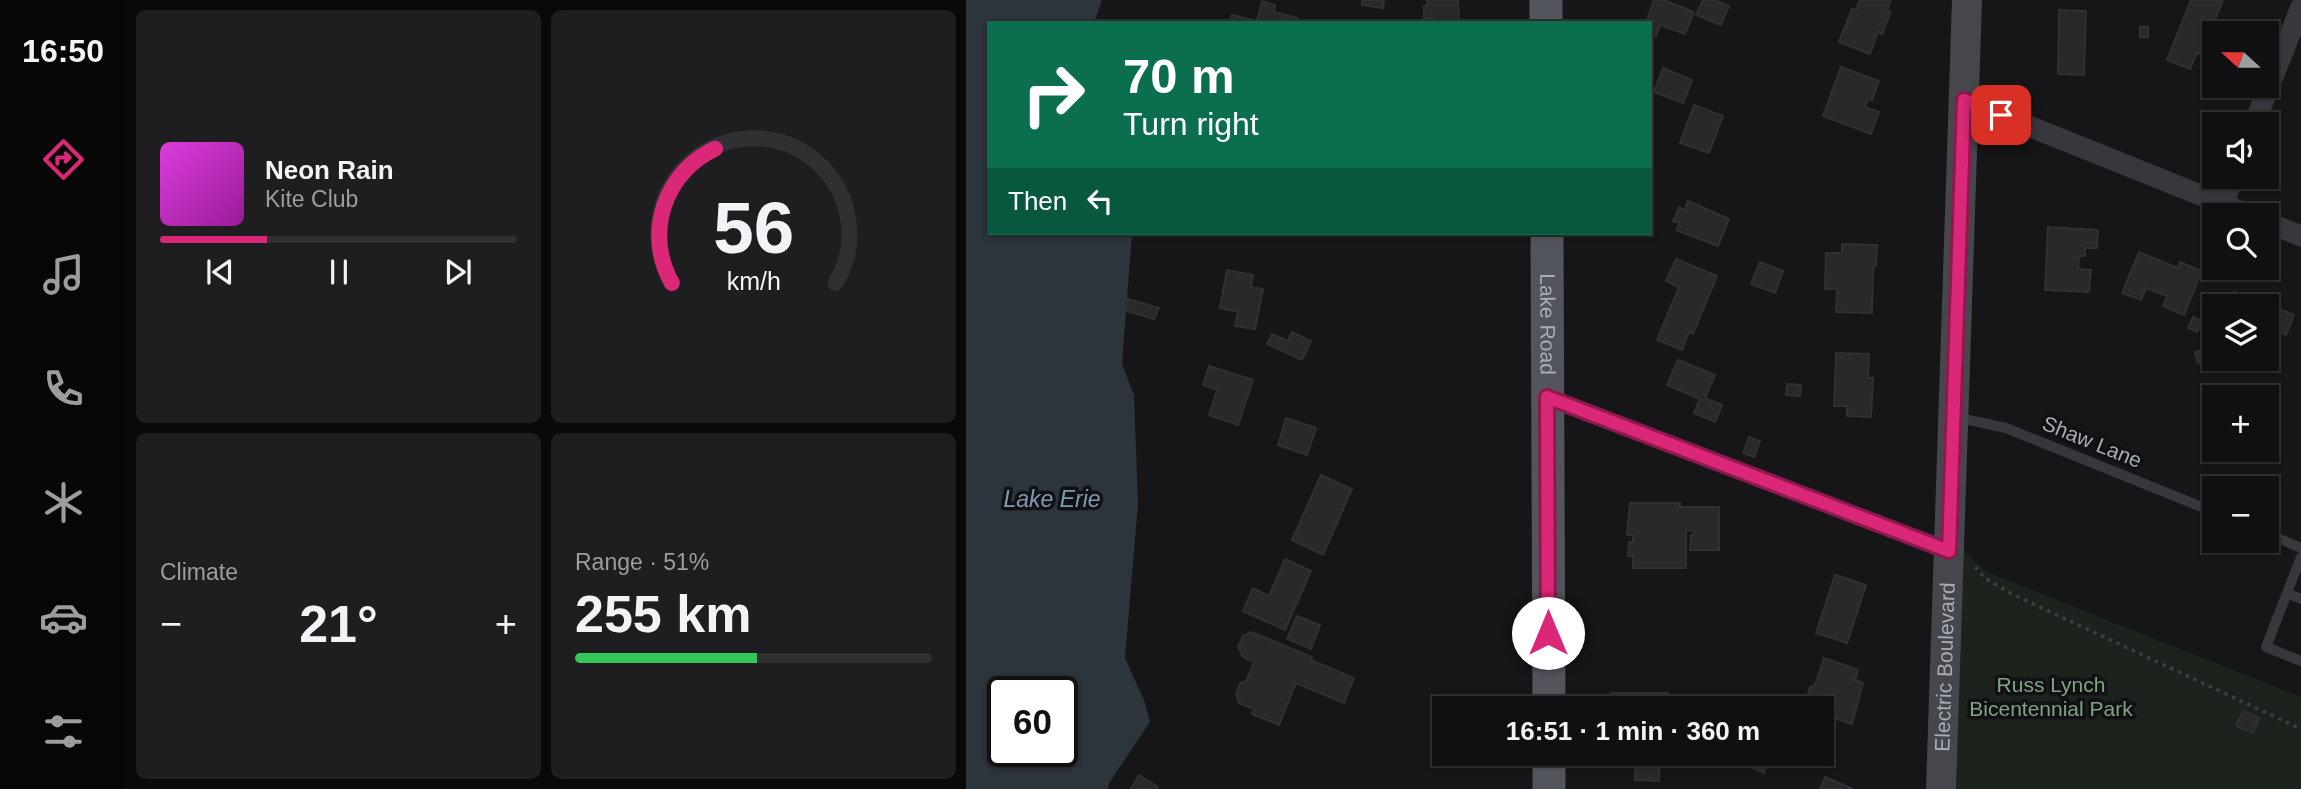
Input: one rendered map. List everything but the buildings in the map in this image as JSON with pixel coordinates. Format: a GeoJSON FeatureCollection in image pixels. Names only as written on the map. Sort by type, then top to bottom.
{"type":"FeatureCollection","features":[{"type":"Feature","properties":{"kind":"main road"},"geometry":{"type":"LineString","coordinates":[[1546,0],[1546,21]]}},
{"type":"Feature","properties":{"kind":"main road","name":"Lake Road"},"geometry":{"type":"LineString","coordinates":[[1547,235],[1549,696]]}},
{"type":"Feature","properties":{"kind":"main road"},"geometry":{"type":"LineString","coordinates":[[1549,766],[1549,789]]}},
{"type":"Feature","properties":{"kind":"street","name":"Electric Boulevard"},"geometry":{"type":"LineString","coordinates":[[1941,789],[1968,0]]}},
{"type":"Feature","properties":{"kind":"street"},"geometry":{"type":"LineString","coordinates":[[2260,112],[2301,8]]}},
{"type":"Feature","properties":{"kind":"street"},"geometry":{"type":"LineString","coordinates":[[1964,100],[2220,203]]}},
{"type":"Feature","properties":{"kind":"street"},"geometry":{"type":"LineString","coordinates":[[2279,227],[2301,236]]}},
{"type":"Feature","properties":{"kind":"lane"},"geometry":{"type":"LineString","coordinates":[[1547,397],[1949,551]]}},
{"type":"Feature","properties":{"kind":"lane","name":"Shaw Lane"},"geometry":{"type":"LineString","coordinates":[[1953,416],[2006,428],[2202,507]]}},
{"type":"Feature","properties":{"kind":"lane"},"geometry":{"type":"LineString","coordinates":[[2279,539],[2301,548]]}},
{"type":"Feature","properties":{"kind":"lane"},"geometry":{"type":"LineString","coordinates":[[2301,557],[2266,647],[2301,661]]}},
{"type":"Feature","properties":{"kind":"lane"},"geometry":{"type":"LineString","coordinates":[[2287,593],[2301,599]]}},
{"type":"Feature","properties":{"kind":"path"},"geometry":{"type":"LineString","coordinates":[[1949,551],[1963,556],[1986,579],[2012,594],[2301,729]]}},
{"type":"Feature","properties":{"kind":"path"},"geometry":{"type":"LineString","coordinates":[[2252,715],[2255,707]]}},
{"type":"Feature","properties":{"kind":"green space","name":"Russ Lynch Bicentennial Park"},"geometry":{"type":"Polygon","coordinates":[[[1963,550],[1987,572],[2301,697],[2301,789],[1956,789],[1963,550]]]}},
{"type":"Feature","properties":{"kind":"water","name":"Lake Erie"},"geometry":{"type":"Polygon","coordinates":[[[966,0],[1102,0],[1095,21],[987,21],[987,235],[1132,235],[1122,364],[1134,395],[1138,504],[1125,658],[1144,700],[1150,722],[1109,783],[1108,789],[966,789],[966,0]]]}},
{"type":"Feature","properties":{"kind":"route"},"geometry":{"type":"LineString","coordinates":[[1548,633],[1547,397],[1949,551],[1964,100],[2001,115]]}}]}
